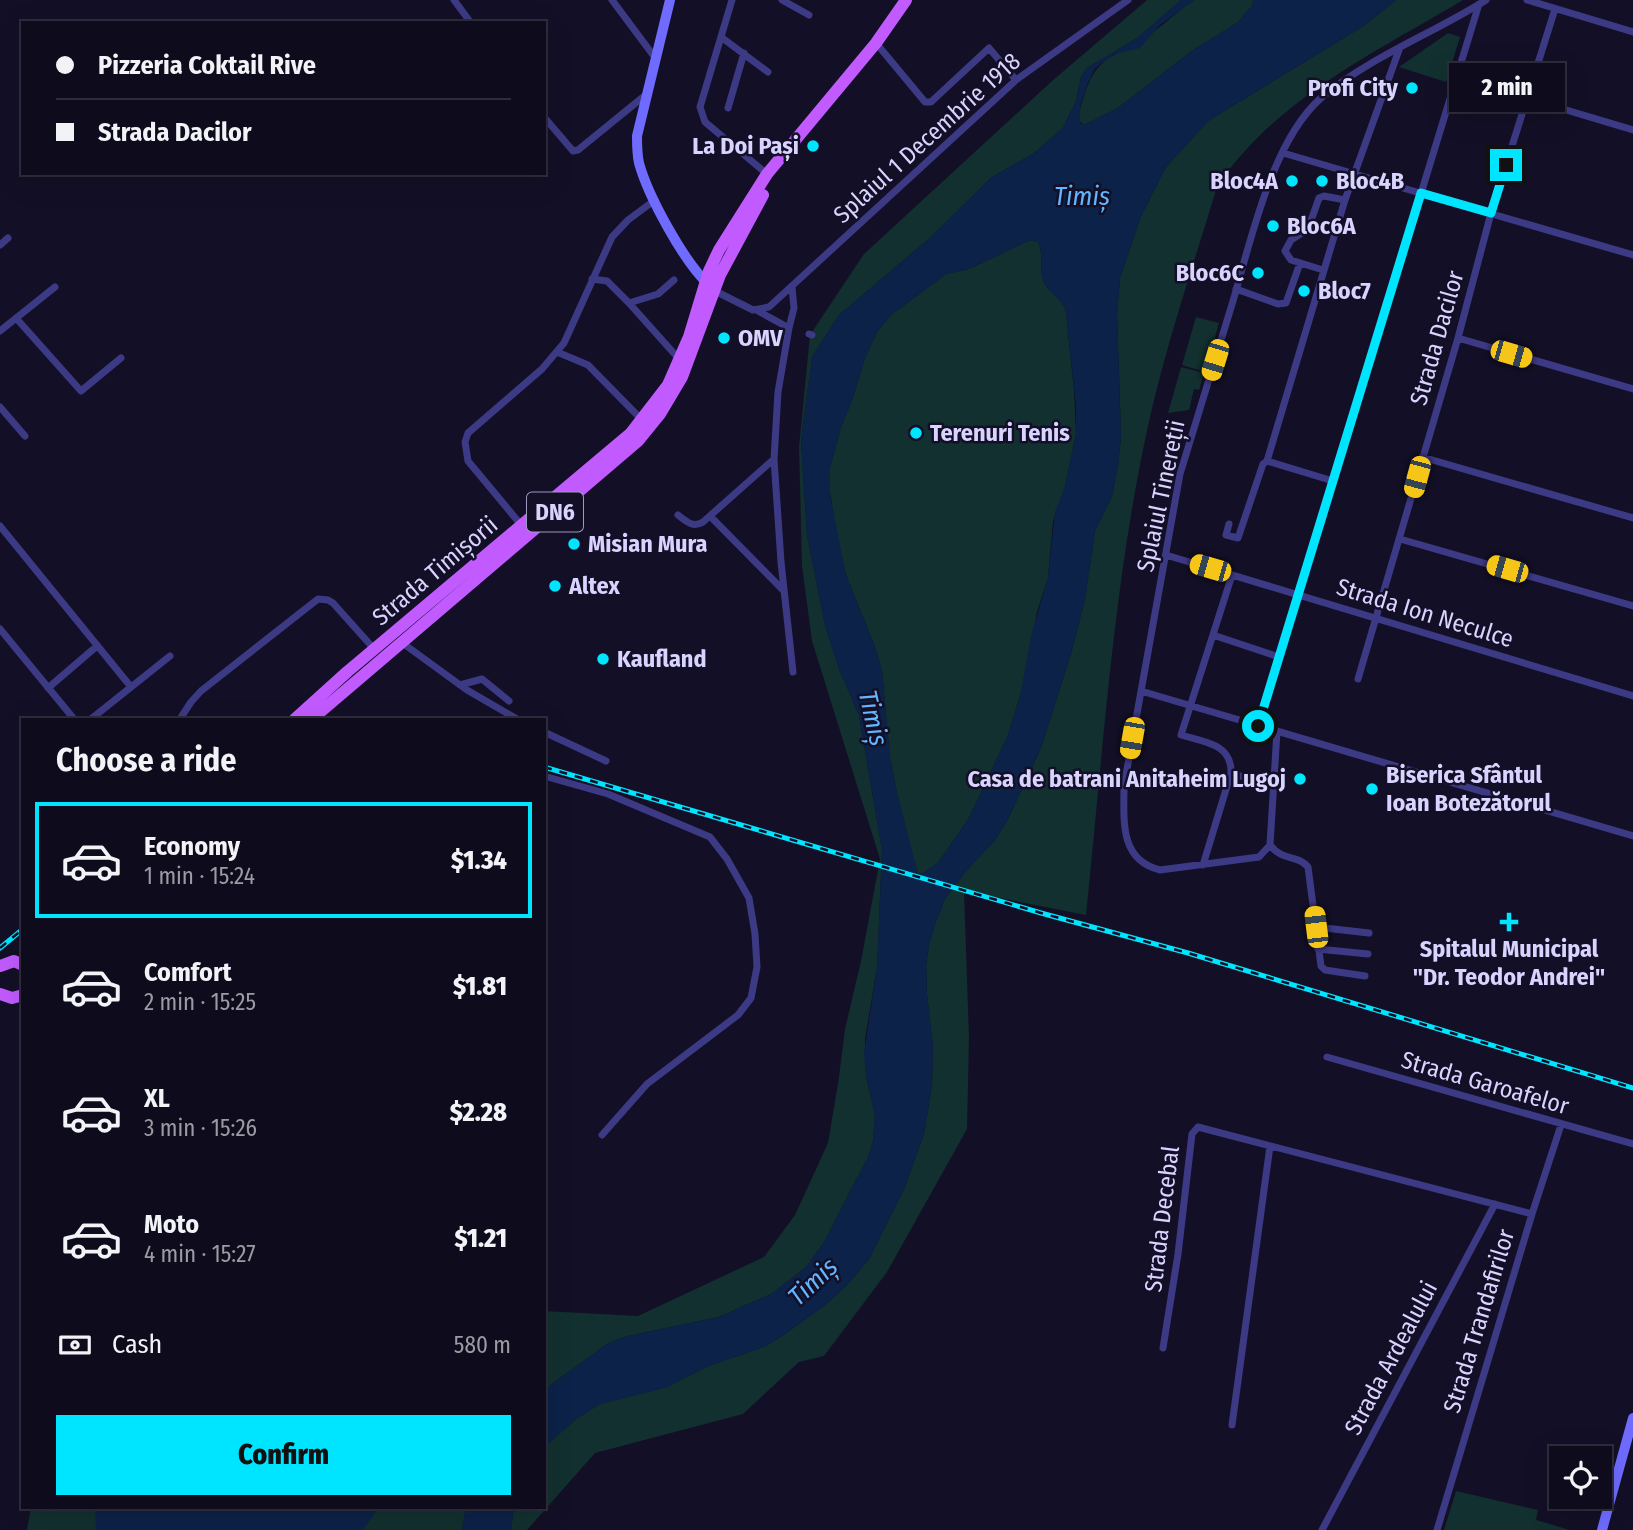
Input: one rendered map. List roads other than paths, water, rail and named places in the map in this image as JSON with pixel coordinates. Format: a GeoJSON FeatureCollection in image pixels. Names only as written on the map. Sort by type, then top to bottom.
{"type":"FeatureCollection","features":[{"type":"Feature","properties":{"kind":"main road","name":"Strada Timișorii"},"geometry":{"type":"LineString","coordinates":[[397,638],[642,421],[668,385],[680,359],[689,337],[704,281],[719,250],[767,174],[876,43],[906,0]]}},
{"type":"Feature","properties":{"kind":"main road","name":"Strada Timișorii"},"geometry":{"type":"LineString","coordinates":[[296,718],[638,441],[660,414],[682,377],[728,258],[797,138]]}},
{"type":"Feature","properties":{"kind":"main road","name":"Strada Timișorii"},"geometry":{"type":"LineString","coordinates":[[313,718],[378,654]]}},
{"type":"Feature","properties":{"kind":"main road"},"geometry":{"type":"LineString","coordinates":[[0,966],[20,959]]}},
{"type":"Feature","properties":{"kind":"main road"},"geometry":{"type":"LineString","coordinates":[[0,994],[12,998],[21,996]]}},
{"type":"Feature","properties":{"kind":"street"},"geometry":{"type":"LineString","coordinates":[[454,0],[470,21]]}},
{"type":"Feature","properties":{"kind":"street"},"geometry":{"type":"LineString","coordinates":[[612,0],[657,60]]}},
{"type":"Feature","properties":{"kind":"street"},"geometry":{"type":"LineString","coordinates":[[670,0],[638,136],[640,165],[671,231],[704,281],[715,291],[789,328]]}},
{"type":"Feature","properties":{"kind":"street"},"geometry":{"type":"LineString","coordinates":[[732,0],[700,107],[705,122],[767,174]]}},
{"type":"Feature","properties":{"kind":"street"},"geometry":{"type":"LineString","coordinates":[[782,0],[809,15]]}},
{"type":"Feature","properties":{"kind":"street","name":"Splaiul 1 Decembrie 1918"},"geometry":{"type":"LineString","coordinates":[[758,311],[769,307],[792,288],[1016,80],[1128,0]]}},
{"type":"Feature","properties":{"kind":"street"},"geometry":{"type":"LineString","coordinates":[[1527,0],[1633,32]]}},
{"type":"Feature","properties":{"kind":"street"},"geometry":{"type":"LineString","coordinates":[[1258,726],[1421,193],[1483,2]]}},
{"type":"Feature","properties":{"kind":"street","name":"Splaiul Tinereții"},"geometry":{"type":"LineString","coordinates":[[1203,865],[1160,870],[1138,861],[1128,844],[1124,823],[1124,786],[1180,474],[1264,196],[1283,153],[1304,117],[1320,100],[1357,73],[1483,2]]}},
{"type":"Feature","properties":{"kind":"street","name":"Strada Dacilor"},"geometry":{"type":"LineString","coordinates":[[1359,678],[1401,539],[1491,213],[1555,9]]}},
{"type":"Feature","properties":{"kind":"street"},"geometry":{"type":"LineString","coordinates":[[721,37],[768,72]]}},
{"type":"Feature","properties":{"kind":"street"},"geometry":{"type":"LineString","coordinates":[[876,43],[925,102],[931,102],[989,48],[1016,80]]}},
{"type":"Feature","properties":{"kind":"street"},"geometry":{"type":"LineString","coordinates":[[1229,524],[1226,535],[1238,538],[1263,464],[1267,461],[1345,200],[1400,49]]}},
{"type":"Feature","properties":{"kind":"street"},"geometry":{"type":"LineString","coordinates":[[728,108],[744,53]]}},
{"type":"Feature","properties":{"kind":"street"},"geometry":{"type":"LineString","coordinates":[[546,119],[573,151],[578,150],[648,93]]}},
{"type":"Feature","properties":{"kind":"street"},"geometry":{"type":"LineString","coordinates":[[1526,98],[1633,130]]}},
{"type":"Feature","properties":{"kind":"street"},"geometry":{"type":"LineString","coordinates":[[1283,153],[1633,255]]}},
{"type":"Feature","properties":{"kind":"street"},"geometry":{"type":"LineString","coordinates":[[1323,270],[1287,257],[1286,245],[1308,229],[1319,198],[1324,195],[1345,200]]}},
{"type":"Feature","properties":{"kind":"street"},"geometry":{"type":"LineString","coordinates":[[522,526],[468,461],[465,442],[468,433],[542,369],[564,344],[612,237],[628,220],[655,200]]}},
{"type":"Feature","properties":{"kind":"street"},"geometry":{"type":"LineString","coordinates":[[0,245],[8,238]]}},
{"type":"Feature","properties":{"kind":"street"},"geometry":{"type":"LineString","coordinates":[[1236,289],[1282,304],[1288,300],[1300,263]]}},
{"type":"Feature","properties":{"kind":"street"},"geometry":{"type":"LineString","coordinates":[[592,279],[607,281],[680,359]]}},
{"type":"Feature","properties":{"kind":"street"},"geometry":{"type":"LineString","coordinates":[[629,303],[657,294],[666,289],[674,279]]}},
{"type":"Feature","properties":{"kind":"street"},"geometry":{"type":"LineString","coordinates":[[0,331],[55,287]]}},
{"type":"Feature","properties":{"kind":"street"},"geometry":{"type":"LineString","coordinates":[[792,288],[794,308],[778,392],[774,459],[781,562],[793,672]]}},
{"type":"Feature","properties":{"kind":"street"},"geometry":{"type":"LineString","coordinates":[[16,318],[81,391],[121,358]]}},
{"type":"Feature","properties":{"kind":"street"},"geometry":{"type":"LineString","coordinates":[[1458,338],[1633,389]]}},
{"type":"Feature","properties":{"kind":"street"},"geometry":{"type":"LineString","coordinates":[[557,352],[588,365],[642,421]]}},
{"type":"Feature","properties":{"kind":"street"},"geometry":{"type":"LineString","coordinates":[[0,407],[24,436]]}},
{"type":"Feature","properties":{"kind":"street"},"geometry":{"type":"LineString","coordinates":[[1422,457],[1633,518]]}},
{"type":"Feature","properties":{"kind":"street"},"geometry":{"type":"LineString","coordinates":[[678,515],[690,524],[698,525],[774,459]]}},
{"type":"Feature","properties":{"kind":"street"},"geometry":{"type":"LineString","coordinates":[[1267,461],[1333,481]]}},
{"type":"Feature","properties":{"kind":"street"},"geometry":{"type":"LineString","coordinates":[[710,516],[784,590]]}},
{"type":"Feature","properties":{"kind":"street"},"geometry":{"type":"LineString","coordinates":[[0,526],[131,687]]}},
{"type":"Feature","properties":{"kind":"street"},"geometry":{"type":"LineString","coordinates":[[1401,539],[1633,606]]}},
{"type":"Feature","properties":{"kind":"street","name":"Strada Ion Neculce"},"geometry":{"type":"LineString","coordinates":[[1166,555],[1633,696]]}},
{"type":"Feature","properties":{"kind":"street"},"geometry":{"type":"LineString","coordinates":[[769,575],[781,562]]}},
{"type":"Feature","properties":{"kind":"street"},"geometry":{"type":"LineString","coordinates":[[1232,575],[1181,734],[1219,747],[1230,758],[1231,774],[1203,865],[1259,857],[1270,845],[1277,731]]}},
{"type":"Feature","properties":{"kind":"street"},"geometry":{"type":"LineString","coordinates":[[181,718],[201,691],[318,599],[333,603],[378,654]]}},
{"type":"Feature","properties":{"kind":"street"},"geometry":{"type":"LineString","coordinates":[[0,629],[73,718]]}},
{"type":"Feature","properties":{"kind":"street"},"geometry":{"type":"LineString","coordinates":[[1213,635],[1279,657]]}},
{"type":"Feature","properties":{"kind":"street"},"geometry":{"type":"LineString","coordinates":[[397,638],[458,684],[515,718]]}},
{"type":"Feature","properties":{"kind":"street"},"geometry":{"type":"LineString","coordinates":[[48,688],[97,646]]}},
{"type":"Feature","properties":{"kind":"street"},"geometry":{"type":"LineString","coordinates":[[92,718],[170,656]]}},
{"type":"Feature","properties":{"kind":"street"},"geometry":{"type":"LineString","coordinates":[[458,684],[465,685],[482,679],[509,701]]}},
{"type":"Feature","properties":{"kind":"street"},"geometry":{"type":"LineString","coordinates":[[1140,691],[1633,836]]}},
{"type":"Feature","properties":{"kind":"street"},"geometry":{"type":"LineString","coordinates":[[546,733],[606,761]]}},
{"type":"Feature","properties":{"kind":"street"},"geometry":{"type":"LineString","coordinates":[[1231,774],[1274,787]]}},
{"type":"Feature","properties":{"kind":"street"},"geometry":{"type":"LineString","coordinates":[[546,777],[608,794],[710,837],[727,859],[749,898],[755,934],[757,967],[751,998],[738,1015],[648,1084],[602,1135]]}},
{"type":"Feature","properties":{"kind":"street"},"geometry":{"type":"LineString","coordinates":[[1270,845],[1280,856],[1303,861],[1308,867],[1321,966],[1325,970],[1365,976]]}},
{"type":"Feature","properties":{"kind":"street"},"geometry":{"type":"LineString","coordinates":[[1316,927],[1369,933]]}},
{"type":"Feature","properties":{"kind":"street"},"geometry":{"type":"LineString","coordinates":[[1318,948],[1368,954]]}},
{"type":"Feature","properties":{"kind":"street","name":"Strada Garoafelor"},"geometry":{"type":"LineString","coordinates":[[1327,1058],[1633,1144]]}},
{"type":"Feature","properties":{"kind":"street","name":"Strada Trandafirilor"},"geometry":{"type":"LineString","coordinates":[[1437,1530],[1561,1125]]}},
{"type":"Feature","properties":{"kind":"street","name":"Strada Decebal"},"geometry":{"type":"LineString","coordinates":[[1163,1348],[1178,1254],[1192,1134],[1198,1127],[1532,1214]]}},
{"type":"Feature","properties":{"kind":"street"},"geometry":{"type":"LineString","coordinates":[[1232,1425],[1269,1146]]}},
{"type":"Feature","properties":{"kind":"street","name":"Strada Ardealului"},"geometry":{"type":"LineString","coordinates":[[1322,1530],[1495,1204]]}},
{"type":"Feature","properties":{"kind":"street"},"geometry":{"type":"LineString","coordinates":[[1602,1530],[1633,1418]]}},
{"type":"Feature","properties":{"kind":"water","name":"Timiș"},"geometry":{"type":"Polygon","coordinates":[[[1181,0],[1194,0],[1160,25],[1140,48],[1114,54],[1095,68],[1080,107],[1080,123],[1084,125],[1118,108],[1193,50],[1237,23],[1254,0],[1396,0],[1365,25],[1208,121],[1166,167],[1141,216],[1120,278],[1117,314],[1121,437],[1118,465],[1112,496],[1095,531],[1085,599],[1072,650],[1041,748],[1007,821],[995,840],[945,899],[936,921],[926,967],[933,1046],[932,1085],[924,1134],[904,1189],[869,1259],[825,1305],[764,1347],[708,1366],[667,1387],[600,1404],[576,1419],[546,1445],[546,1389],[607,1344],[623,1337],[719,1317],[773,1293],[806,1267],[823,1244],[869,1155],[875,1115],[866,1077],[864,1053],[877,968],[882,850],[859,715],[839,669],[825,625],[807,535],[801,440],[812,357],[839,315],[931,237],[992,177],[1033,154],[1063,128],[1076,101],[1081,77],[1087,68],[1139,37],[1181,0]],[[1030,240],[969,269],[946,274],[891,315],[877,332],[865,358],[830,468],[830,496],[846,575],[882,671],[890,758],[918,873],[922,874],[938,863],[969,818],[1008,735],[1021,693],[1031,636],[1048,578],[1055,512],[1065,487],[1076,434],[1076,407],[1066,312],[1043,280],[1038,242],[1030,240]]]}},
{"type":"Feature","properties":{"kind":"water"},"geometry":{"type":"Polygon","coordinates":[[[95,1509],[378,1509],[363,1530],[96,1530],[95,1509]]]}},
{"type":"Feature","properties":{"kind":"water"},"geometry":{"type":"Polygon","coordinates":[[[466,1509],[514,1509],[511,1530],[462,1530],[466,1509]]]}},
{"type":"Feature","properties":{"kind":"railway"},"geometry":{"type":"LineString","coordinates":[[546,768],[1041,913],[1188,953],[1633,1088]]}},
{"type":"Feature","properties":{"kind":"railway"},"geometry":{"type":"LineString","coordinates":[[0,948],[21,931]]}},
{"type":"Feature","properties":{"kind":"place","name":"Profi City"},"geometry":{"type":"Point","coordinates":[1412,88]}},
{"type":"Feature","properties":{"kind":"place","name":"La Doi Pași"},"geometry":{"type":"Point","coordinates":[813,146]}},
{"type":"Feature","properties":{"kind":"place","name":"Bloc4A"},"geometry":{"type":"Point","coordinates":[1292,181]}},
{"type":"Feature","properties":{"kind":"place","name":"Bloc4B"},"geometry":{"type":"Point","coordinates":[1322,181]}},
{"type":"Feature","properties":{"kind":"place","name":"Bloc6A"},"geometry":{"type":"Point","coordinates":[1273,226]}},
{"type":"Feature","properties":{"kind":"place","name":"Bloc6C"},"geometry":{"type":"Point","coordinates":[1258,273]}},
{"type":"Feature","properties":{"kind":"place","name":"Bloc7"},"geometry":{"type":"Point","coordinates":[1304,291]}},
{"type":"Feature","properties":{"kind":"place","name":"OMV"},"geometry":{"type":"Point","coordinates":[724,338]}},
{"type":"Feature","properties":{"kind":"place","name":"Terenuri Tenis"},"geometry":{"type":"Point","coordinates":[916,433]}},
{"type":"Feature","properties":{"kind":"place","name":"Misian Mura"},"geometry":{"type":"Point","coordinates":[574,544]}},
{"type":"Feature","properties":{"kind":"place","name":"Altex"},"geometry":{"type":"Point","coordinates":[555,586]}},
{"type":"Feature","properties":{"kind":"place","name":"Kaufland"},"geometry":{"type":"Point","coordinates":[603,659]}},
{"type":"Feature","properties":{"kind":"place","name":"Casa de batrani Anitaheim Lugoj"},"geometry":{"type":"Point","coordinates":[1300,779]}},
{"type":"Feature","properties":{"kind":"place","name":"Biserica Sfântul Ioan Botezătorul"},"geometry":{"type":"Point","coordinates":[1372,789]}},
{"type":"Feature","properties":{"kind":"place","name":"Spitalul Municipal \"Dr. Teodor Andrei\""},"geometry":{"type":"Point","coordinates":[1509,922]}}]}
